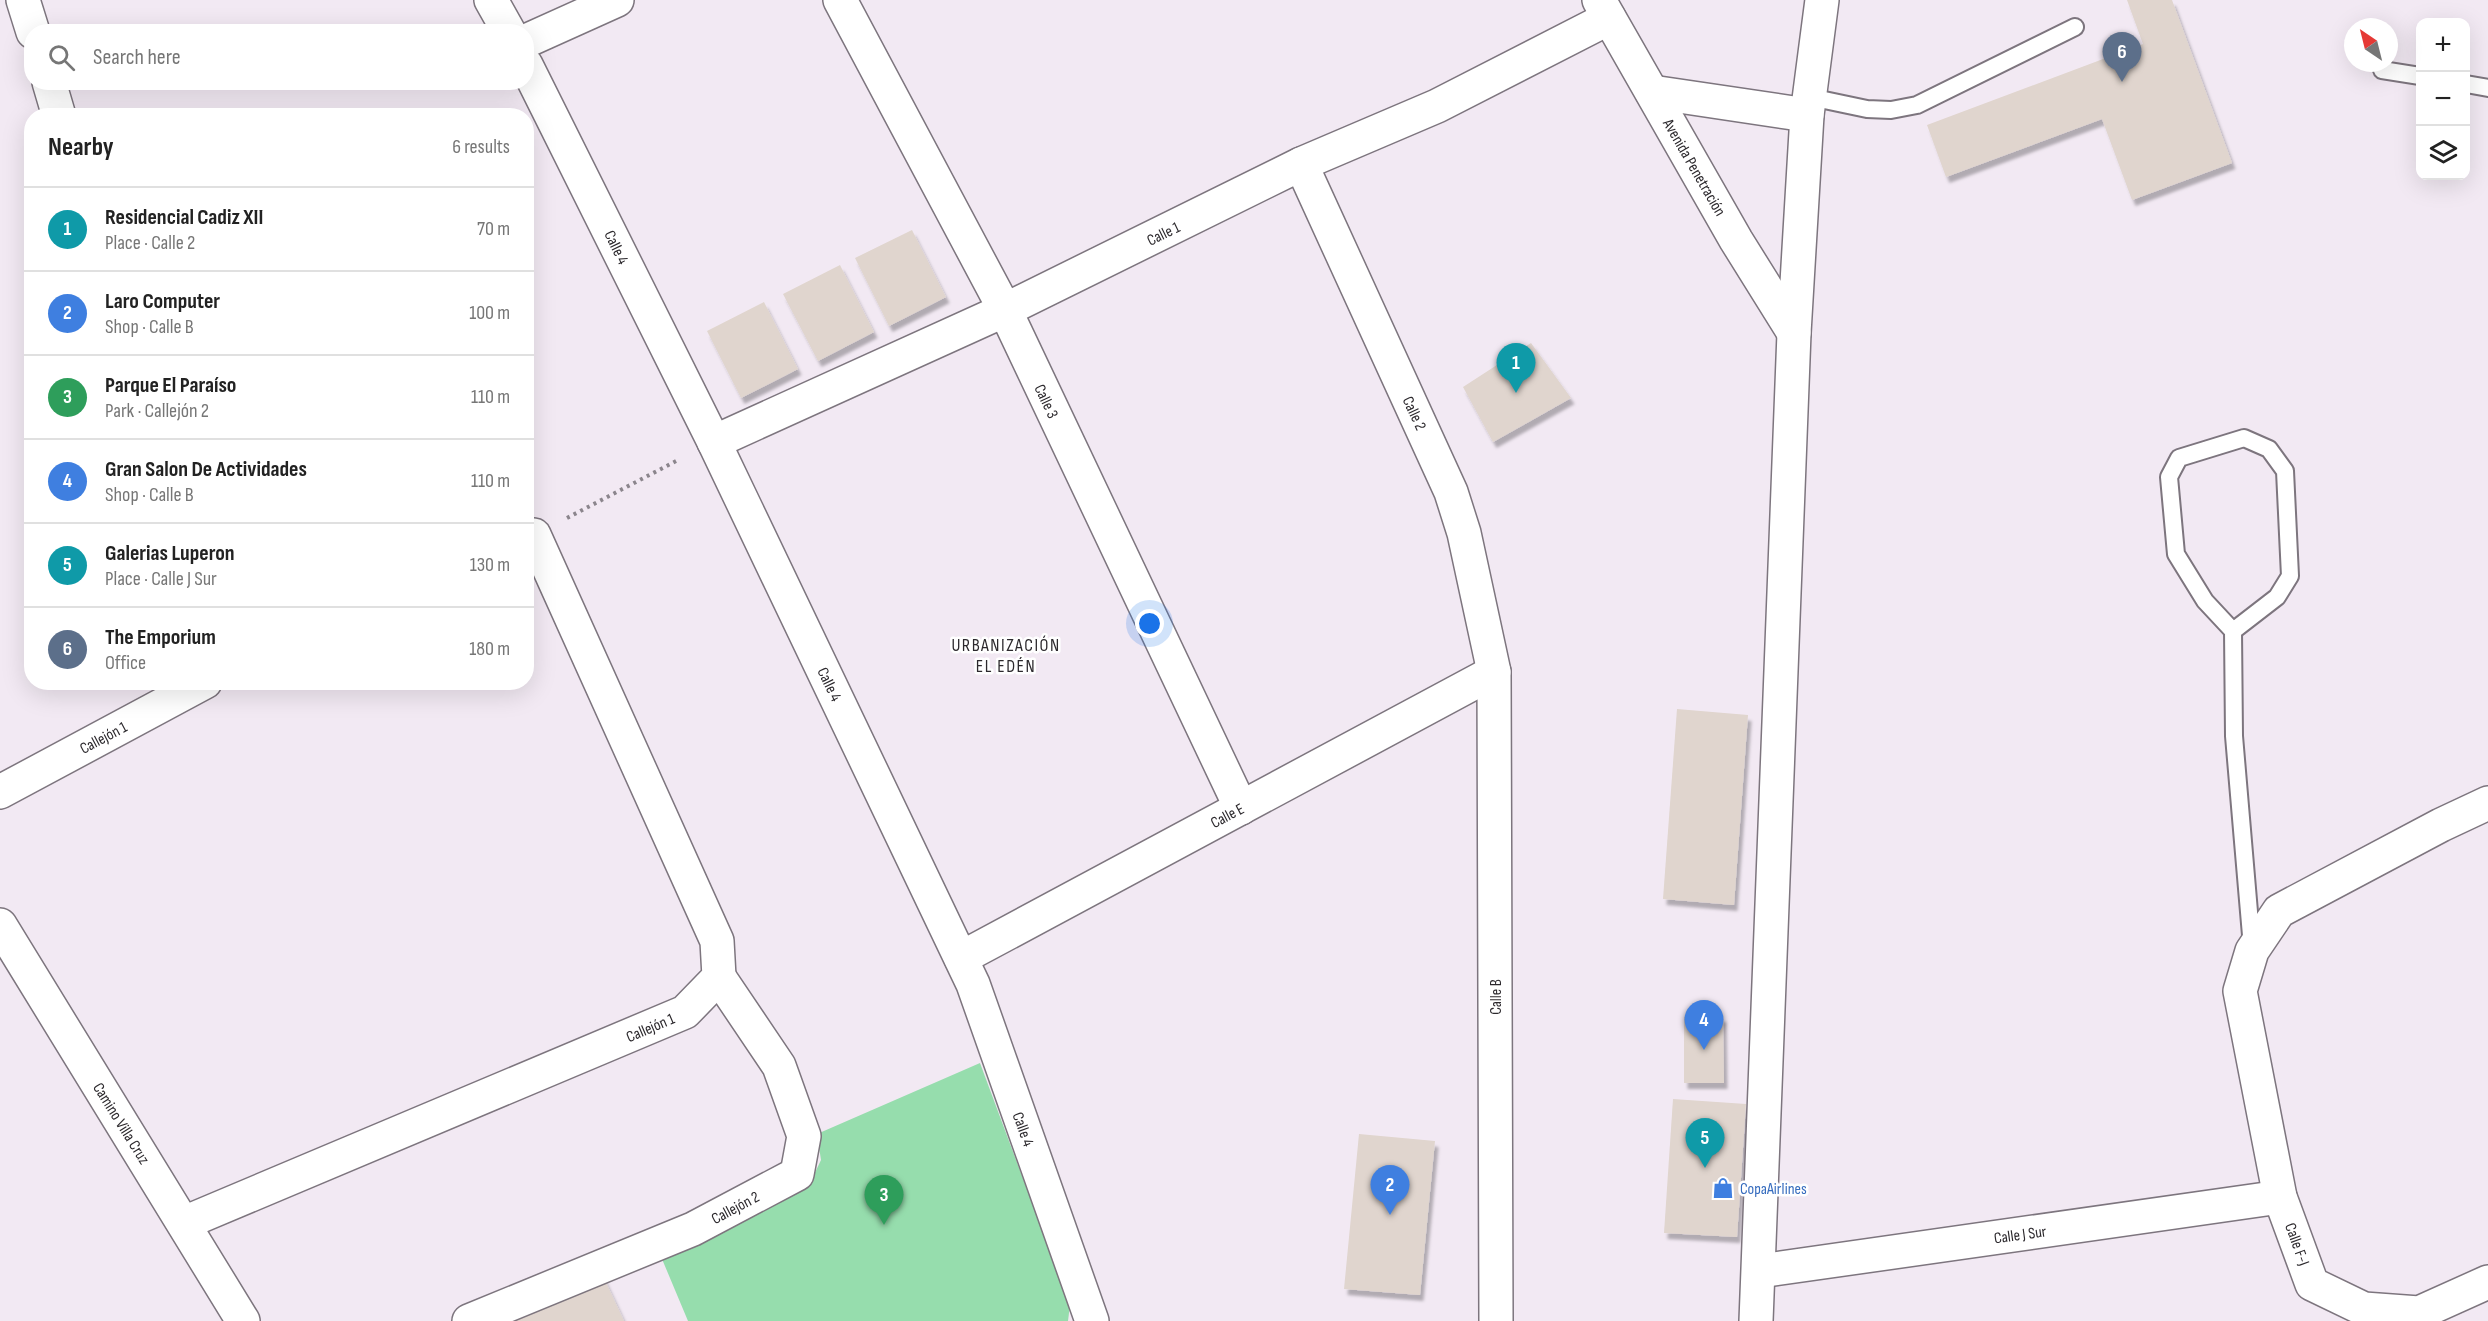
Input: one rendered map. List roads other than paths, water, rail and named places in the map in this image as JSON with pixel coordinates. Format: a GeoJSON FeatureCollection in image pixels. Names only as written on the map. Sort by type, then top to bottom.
{"type":"FeatureCollection","features":[{"type":"Feature","properties":{"kind":"street"},"geometry":{"type":"LineString","coordinates":[[23,0],[30,24]]}},
{"type":"Feature","properties":{"kind":"street"},"geometry":{"type":"LineString","coordinates":[[490,0],[504,24]]}},
{"type":"Feature","properties":{"kind":"street"},"geometry":{"type":"LineString","coordinates":[[534,38],[617,0]]}},
{"type":"Feature","properties":{"kind":"street","name":"Calle 3"},"geometry":{"type":"LineString","coordinates":[[840,0],[1005,310],[1241,808]]}},
{"type":"Feature","properties":{"kind":"street"},"geometry":{"type":"LineString","coordinates":[[1756,1321],[1760,1271],[1794,333],[1808,106],[1822,0]]}},
{"type":"Feature","properties":{"kind":"street","name":"Calle 1"},"geometry":{"type":"LineString","coordinates":[[714,442],[1005,310],[1301,164],[1437,106],[1604,9]]}},
{"type":"Feature","properties":{"kind":"street","name":"Avenida Penetración"},"geometry":{"type":"LineString","coordinates":[[1604,9],[1736,240],[1794,333]]}},
{"type":"Feature","properties":{"kind":"street","name":"Calle 4"},"geometry":{"type":"LineString","coordinates":[[534,81],[714,442],[973,984],[1092,1321]]}},
{"type":"Feature","properties":{"kind":"street"},"geometry":{"type":"LineString","coordinates":[[51,90],[57,108]]}},
{"type":"Feature","properties":{"kind":"street"},"geometry":{"type":"LineString","coordinates":[[1652,92],[1808,106]]}},
{"type":"Feature","properties":{"kind":"street","name":"Calle 2"},"geometry":{"type":"LineString","coordinates":[[1301,164],[1451,492],[1464,533],[1494,672]]}},
{"type":"Feature","properties":{"kind":"street"},"geometry":{"type":"LineString","coordinates":[[534,543],[717,941],[719,977]]}},
{"type":"Feature","properties":{"kind":"street","name":"Calle E"},"geometry":{"type":"LineString","coordinates":[[961,958],[1494,672]]}},
{"type":"Feature","properties":{"kind":"street","name":"Calle B"},"geometry":{"type":"LineString","coordinates":[[1494,672],[1496,1321]]}},
{"type":"Feature","properties":{"kind":"street","name":"Callejón 1"},"geometry":{"type":"LineString","coordinates":[[0,792],[190,690]]}},
{"type":"Feature","properties":{"kind":"street","name":"Calle F-J"},"geometry":{"type":"LineString","coordinates":[[2488,803],[2441,825],[2279,911],[2252,951],[2241,991],[2280,1197],[2312,1284],[2364,1309],[2419,1313],[2488,1282]]}},
{"type":"Feature","properties":{"kind":"street","name":"Camino Villa Cruz"},"geometry":{"type":"LineString","coordinates":[[0,925],[243,1321]]}},
{"type":"Feature","properties":{"kind":"street","name":"Callejón 1"},"geometry":{"type":"LineString","coordinates":[[184,1223],[685,1012],[719,977]]}},
{"type":"Feature","properties":{"kind":"street","name":"Callejón 2"},"geometry":{"type":"LineString","coordinates":[[468,1321],[693,1229],[797,1174],[804,1136],[779,1066],[719,977]]}},
{"type":"Feature","properties":{"kind":"street","name":"Calle J Sur"},"geometry":{"type":"LineString","coordinates":[[1760,1271],[2280,1197]]}},
{"type":"Feature","properties":{"kind":"lane"},"geometry":{"type":"LineString","coordinates":[[1808,106],[1891,110],[1917,105],[2074,27]]}},
{"type":"Feature","properties":{"kind":"lane"},"geometry":{"type":"LineString","coordinates":[[2395,72],[2416,75]]}},
{"type":"Feature","properties":{"kind":"lane"},"geometry":{"type":"LineString","coordinates":[[2470,85],[2488,87]]}},
{"type":"Feature","properties":{"kind":"lane"},"geometry":{"type":"LineString","coordinates":[[2233,631],[2277,597],[2290,576],[2285,471],[2270,449],[2244,438],[2179,458],[2169,477],[2176,554],[2205,601],[2233,631],[2234,736],[2252,951]]}},
{"type":"Feature","properties":{"kind":"place","name":"The Emporium"},"geometry":{"type":"Point","coordinates":[2122,82]}},
{"type":"Feature","properties":{"kind":"place","name":"Residencial Cadiz XII"},"geometry":{"type":"Point","coordinates":[1516,393]}},
{"type":"Feature","properties":{"kind":"place","name":"Gran Salon De Actividades"},"geometry":{"type":"Point","coordinates":[1704,1050]}},
{"type":"Feature","properties":{"kind":"place","name":"Galerias Luperon"},"geometry":{"type":"Point","coordinates":[1705,1168]}},
{"type":"Feature","properties":{"kind":"place","name":"CopaAirlines"},"geometry":{"type":"Point","coordinates":[1723,1188]}},
{"type":"Feature","properties":{"kind":"place","name":"Laro Computer"},"geometry":{"type":"Point","coordinates":[1390,1215]}},
{"type":"Feature","properties":{"kind":"place","name":"Parque El Paraíso"},"geometry":{"type":"Point","coordinates":[884,1225]}},
{"type":"Feature","properties":{"kind":"district","name":"URBANIZACIÓN EL EDÉN"},"geometry":{"type":"Point","coordinates":[1006,655]}}]}
